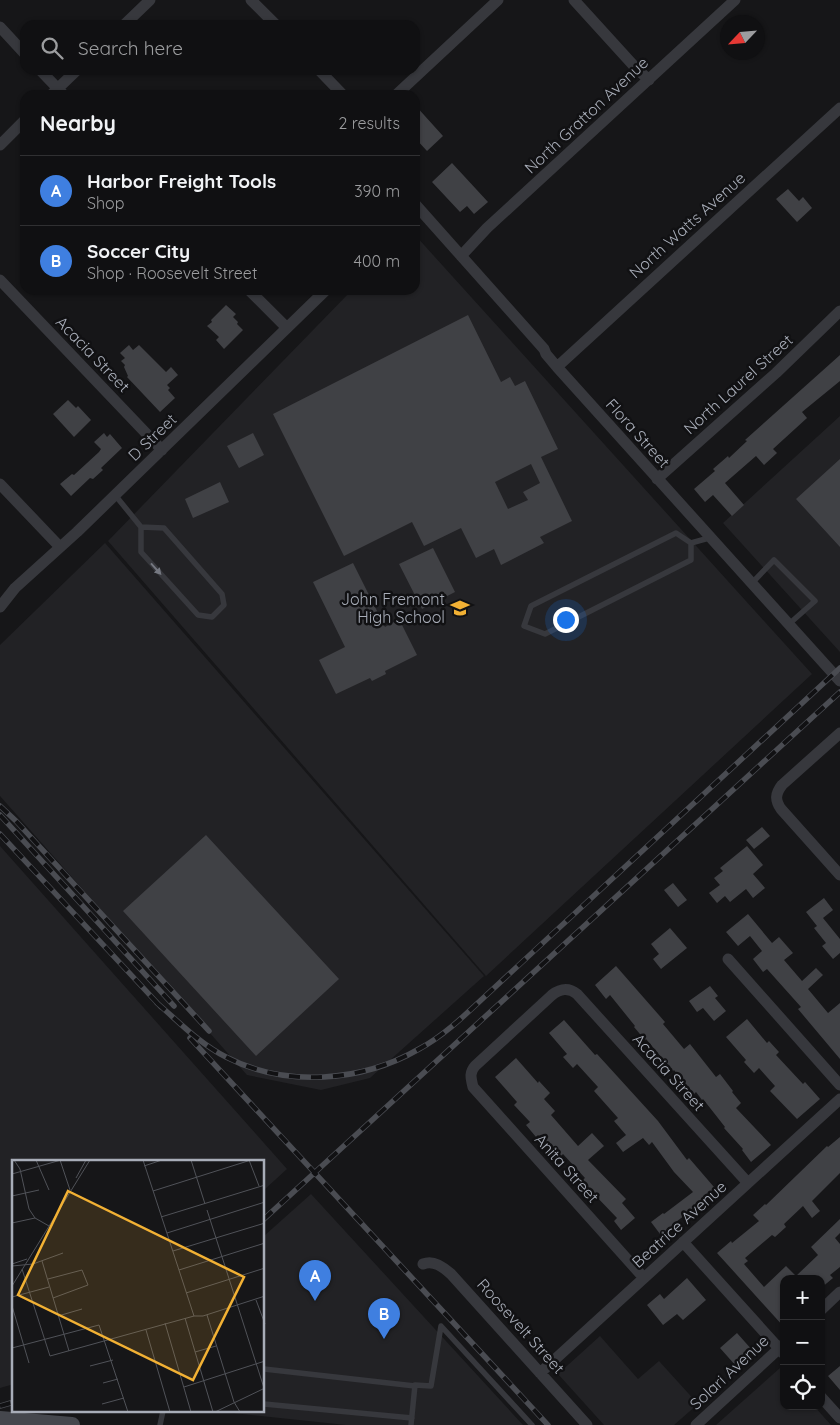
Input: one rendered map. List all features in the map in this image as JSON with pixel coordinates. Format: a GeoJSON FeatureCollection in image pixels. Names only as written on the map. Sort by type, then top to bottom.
{"type":"FeatureCollection","features":[{"type":"Feature","properties":{"kind":"main road"},"geometry":{"type":"LineString","coordinates":[[0,1420],[72,1425]]}},
{"type":"Feature","properties":{"kind":"street"},"geometry":{"type":"LineString","coordinates":[[129,20],[150,0]]}},
{"type":"Feature","properties":{"kind":"street"},"geometry":{"type":"LineString","coordinates":[[251,0],[271,20]]}},
{"type":"Feature","properties":{"kind":"street"},"geometry":{"type":"LineString","coordinates":[[420,73],[498,0]]}},
{"type":"Feature","properties":{"kind":"street"},"geometry":{"type":"LineString","coordinates":[[574,0],[649,80]]}},
{"type":"Feature","properties":{"kind":"street","name":"North Gratton Avenue"},"geometry":{"type":"LineString","coordinates":[[461,256],[488,228],[735,0]]}},
{"type":"Feature","properties":{"kind":"street"},"geometry":{"type":"LineString","coordinates":[[0,27],[20,49]]}},
{"type":"Feature","properties":{"kind":"street"},"geometry":{"type":"LineString","coordinates":[[44,75],[55,90]]}},
{"type":"Feature","properties":{"kind":"street"},"geometry":{"type":"LineString","coordinates":[[60,90],[73,75]]}},
{"type":"Feature","properties":{"kind":"street"},"geometry":{"type":"LineString","coordinates":[[324,75],[339,90]]}},
{"type":"Feature","properties":{"kind":"street"},"geometry":{"type":"LineString","coordinates":[[401,90],[417,75]]}},
{"type":"Feature","properties":{"kind":"street","name":"North Watts Avenue"},"geometry":{"type":"LineString","coordinates":[[557,367],[840,108]]}},
{"type":"Feature","properties":{"kind":"street"},"geometry":{"type":"LineString","coordinates":[[0,145],[20,125]]}},
{"type":"Feature","properties":{"kind":"street","name":"Flora Street"},"geometry":{"type":"LineString","coordinates":[[420,210],[709,538],[722,549],[840,681]]}},
{"type":"Feature","properties":{"kind":"street","name":"Acacia Street"},"geometry":{"type":"LineString","coordinates":[[0,280],[162,450]]}},
{"type":"Feature","properties":{"kind":"street"},"geometry":{"type":"LineString","coordinates":[[254,295],[287,328]]}},
{"type":"Feature","properties":{"kind":"street","name":"D Street"},"geometry":{"type":"LineString","coordinates":[[0,607],[15,588],[162,450],[321,295]]}},
{"type":"Feature","properties":{"kind":"street","name":"North Laurel Street"},"geometry":{"type":"LineString","coordinates":[[657,479],[776,373],[840,312]]}},
{"type":"Feature","properties":{"kind":"street"},"geometry":{"type":"LineString","coordinates":[[0,484],[59,546]]}},
{"type":"Feature","properties":{"kind":"street"},"geometry":{"type":"LineString","coordinates":[[840,732],[777,791],[777,803],[840,875]]}},
{"type":"Feature","properties":{"kind":"street"},"geometry":{"type":"LineString","coordinates":[[728,959],[840,1085]]}},
{"type":"Feature","properties":{"kind":"street","name":"Acacia Street"},"geometry":{"type":"LineString","coordinates":[[470,1076],[475,1066],[552,995],[562,990],[572,990],[748,1183]]}},
{"type":"Feature","properties":{"kind":"street","name":"Anita Street"},"geometry":{"type":"LineString","coordinates":[[470,1076],[473,1087],[644,1278]]}},
{"type":"Feature","properties":{"kind":"street","name":"Beatrice Avenue"},"geometry":{"type":"LineString","coordinates":[[540,1373],[840,1099]]}},
{"type":"Feature","properties":{"kind":"street"},"geometry":{"type":"LineString","coordinates":[[683,1242],[780,1347]]}},
{"type":"Feature","properties":{"kind":"street","name":"Roosevelt Street"},"geometry":{"type":"LineString","coordinates":[[423,1264],[426,1262],[437,1264],[452,1274],[587,1425]]}},
{"type":"Feature","properties":{"kind":"street"},"geometry":{"type":"LineString","coordinates":[[825,1306],[840,1292]]}},
{"type":"Feature","properties":{"kind":"street","name":"Solari Avenue"},"geometry":{"type":"LineString","coordinates":[[696,1425],[780,1351]]}},
{"type":"Feature","properties":{"kind":"street"},"geometry":{"type":"LineString","coordinates":[[825,1401],[840,1418]]}},
{"type":"Feature","properties":{"kind":"lane"},"geometry":{"type":"LineString","coordinates":[[115,495],[141,526],[141,552],[198,615],[212,617],[224,605],[222,594],[164,528],[141,526]]}},
{"type":"Feature","properties":{"kind":"lane"},"geometry":{"type":"LineString","coordinates":[[676,533],[691,544],[691,560],[545,634],[524,626],[530,606],[676,533]]}},
{"type":"Feature","properties":{"kind":"lane"},"geometry":{"type":"LineString","coordinates":[[691,544],[709,538]]}},
{"type":"Feature","properties":{"kind":"lane"},"geometry":{"type":"LineString","coordinates":[[752,583],[774,560],[815,601],[789,624]]}},
{"type":"Feature","properties":{"kind":"lane"},"geometry":{"type":"LineString","coordinates":[[265,1368],[415,1386],[431,1386],[441,1326],[532,1425]]}},
{"type":"Feature","properties":{"kind":"lane"},"geometry":{"type":"LineString","coordinates":[[411,1425],[415,1386]]}},
{"type":"Feature","properties":{"kind":"lane"},"geometry":{"type":"LineString","coordinates":[[265,1404],[412,1418]]}},
{"type":"Feature","properties":{"kind":"lane"},"geometry":{"type":"LineString","coordinates":[[160,1425],[163,1412]]}},
{"type":"Feature","properties":{"kind":"shaded area","name":"John Fremont High School"},"geometry":{"type":"Polygon","coordinates":[[[420,241],[812,674],[486,976],[108,541],[347,295],[420,295],[420,241]]]}},
{"type":"Feature","properties":{"kind":"shaded area"},"geometry":{"type":"Polygon","coordinates":[[[840,416],[840,652],[723,523],[840,416]]]}},
{"type":"Feature","properties":{"kind":"shaded area"},"geometry":{"type":"Polygon","coordinates":[[[105,543],[484,976],[370,1078],[321,1090],[247,1075],[0,796],[0,645],[105,543]]]}},
{"type":"Feature","properties":{"kind":"shaded area"},"geometry":{"type":"Polygon","coordinates":[[[0,846],[287,1169],[265,1189],[265,1160],[12,1160],[12,1385],[0,1388],[0,846]]]}},
{"type":"Feature","properties":{"kind":"shaded area"},"geometry":{"type":"Polygon","coordinates":[[[311,1194],[523,1425],[346,1425],[224,1412],[265,1412],[265,1235],[311,1194]]]}},
{"type":"Feature","properties":{"kind":"shaded area"},"geometry":{"type":"Polygon","coordinates":[[[600,1336],[638,1379],[659,1361],[698,1404],[674,1425],[604,1425],[558,1374],[600,1336]]]}},
{"type":"Feature","properties":{"kind":"shaded area"},"geometry":{"type":"Polygon","coordinates":[[[780,1368],[780,1410],[818,1410],[831,1425],[716,1425],[780,1368]]]}},
{"type":"Feature","properties":{"kind":"building"},"geometry":{"type":"Polygon","coordinates":[[[420,111],[443,136],[427,151],[420,143],[420,111]]]}},
{"type":"Feature","properties":{"kind":"building"},"geometry":{"type":"Polygon","coordinates":[[[452,163],[488,202],[474,214],[467,206],[460,212],[432,182],[452,163]]]}},
{"type":"Feature","properties":{"kind":"building"},"geometry":{"type":"Polygon","coordinates":[[[788,189],[799,201],[803,197],[812,208],[797,222],[776,199],[788,189]]]}},
{"type":"Feature","properties":{"kind":"building"},"geometry":{"type":"Polygon","coordinates":[[[226,305],[236,314],[233,317],[243,330],[224,349],[216,340],[219,337],[207,326],[226,305]]]}},
{"type":"Feature","properties":{"kind":"building"},"geometry":{"type":"Polygon","coordinates":[[[468,315],[501,382],[510,377],[515,386],[525,381],[558,449],[541,457],[572,521],[540,537],[544,543],[501,565],[494,549],[476,558],[461,528],[424,546],[412,522],[344,556],[273,414],[468,315]],[[531,464],[495,482],[508,509],[528,500],[523,492],[540,483],[531,464]]]}},
{"type":"Feature","properties":{"kind":"building"},"geometry":{"type":"Polygon","coordinates":[[[129,345],[133,350],[139,345],[166,372],[171,367],[178,375],[167,385],[170,388],[168,390],[175,398],[160,412],[127,377],[125,365],[121,361],[125,358],[120,353],[129,345]]]}},
{"type":"Feature","properties":{"kind":"building"},"geometry":{"type":"Polygon","coordinates":[[[840,355],[840,381],[802,412],[807,418],[773,449],[777,453],[764,465],[756,456],[725,483],[744,505],[732,516],[713,495],[705,502],[694,489],[715,471],[713,469],[728,456],[729,458],[747,441],[745,440],[840,355]]]}},
{"type":"Feature","properties":{"kind":"building"},"geometry":{"type":"Polygon","coordinates":[[[68,400],[76,408],[78,406],[91,420],[74,437],[53,414],[68,400]]]}},
{"type":"Feature","properties":{"kind":"building"},"geometry":{"type":"Polygon","coordinates":[[[104,433],[107,437],[110,434],[122,448],[101,468],[103,470],[93,479],[90,478],[71,496],[60,484],[72,474],[74,475],[99,452],[101,449],[94,442],[104,433]]]}},
{"type":"Feature","properties":{"kind":"building"},"geometry":{"type":"Polygon","coordinates":[[[253,433],[264,455],[239,468],[227,446],[253,433]]]}},
{"type":"Feature","properties":{"kind":"building"},"geometry":{"type":"Polygon","coordinates":[[[840,459],[840,547],[796,499],[840,459]]]}},
{"type":"Feature","properties":{"kind":"building"},"geometry":{"type":"Polygon","coordinates":[[[220,482],[229,502],[193,518],[185,499],[220,482]]]}},
{"type":"Feature","properties":{"kind":"building"},"geometry":{"type":"Polygon","coordinates":[[[433,548],[455,592],[422,609],[399,564],[433,548]]]}},
{"type":"Feature","properties":{"kind":"building"},"geometry":{"type":"Polygon","coordinates":[[[353,563],[385,627],[399,619],[417,655],[385,671],[386,674],[372,681],[370,678],[336,694],[319,660],[345,647],[313,582],[353,563]]]}},
{"type":"Feature","properties":{"kind":"building"},"geometry":{"type":"Polygon","coordinates":[[[762,827],[770,836],[754,849],[746,840],[762,827]]]}},
{"type":"Feature","properties":{"kind":"building"},"geometry":{"type":"Polygon","coordinates":[[[206,835],[339,979],[256,1056],[123,911],[206,835]]]}},
{"type":"Feature","properties":{"kind":"building"},"geometry":{"type":"Polygon","coordinates":[[[747,846],[763,865],[753,874],[765,888],[753,898],[746,889],[730,902],[725,896],[717,903],[709,893],[720,885],[714,878],[723,871],[720,868],[747,846]]]}},
{"type":"Feature","properties":{"kind":"building"},"geometry":{"type":"Polygon","coordinates":[[[673,883],[687,900],[678,907],[664,890],[673,883]]]}},
{"type":"Feature","properties":{"kind":"building"},"geometry":{"type":"Polygon","coordinates":[[[824,898],[833,910],[823,918],[840,939],[840,953],[833,959],[822,946],[826,943],[814,928],[817,926],[806,912],[824,898]]]}},
{"type":"Feature","properties":{"kind":"building"},"geometry":{"type":"Polygon","coordinates":[[[748,914],[772,943],[779,937],[793,953],[784,960],[802,981],[816,968],[823,975],[808,989],[828,1013],[840,1003],[840,1059],[798,1009],[801,1007],[767,969],[763,972],[753,959],[762,951],[750,936],[738,946],[726,932],[748,914]]]}},
{"type":"Feature","properties":{"kind":"building"},"geometry":{"type":"Polygon","coordinates":[[[670,928],[687,948],[661,969],[653,959],[659,954],[651,944],[670,928]]]}},
{"type":"Feature","properties":{"kind":"building"},"geometry":{"type":"Polygon","coordinates":[[[616,966],[665,1022],[663,1024],[684,1049],[690,1044],[716,1077],[720,1074],[741,1103],[736,1108],[771,1145],[751,1162],[743,1149],[724,1128],[703,1099],[696,1092],[694,1094],[645,1040],[610,995],[606,999],[595,985],[616,966]]]}},
{"type":"Feature","properties":{"kind":"building"},"geometry":{"type":"Polygon","coordinates":[[[710,986],[718,996],[715,998],[726,1011],[714,1021],[703,1008],[697,1012],[689,1001],[710,986]]]}},
{"type":"Feature","properties":{"kind":"building"},"geometry":{"type":"Polygon","coordinates":[[[747,1019],[767,1043],[769,1041],[779,1052],[776,1055],[820,1099],[797,1119],[770,1091],[775,1086],[759,1068],[754,1073],[744,1062],[746,1060],[726,1037],[747,1019]]]}},
{"type":"Feature","properties":{"kind":"building"},"geometry":{"type":"Polygon","coordinates":[[[564,1020],[658,1121],[687,1160],[689,1158],[720,1194],[706,1206],[702,1202],[672,1225],[675,1229],[663,1238],[651,1222],[693,1192],[674,1172],[652,1142],[649,1145],[643,1138],[623,1152],[616,1143],[626,1135],[614,1121],[618,1118],[594,1091],[598,1087],[577,1064],[573,1068],[563,1057],[567,1054],[549,1033],[564,1020]]]}},
{"type":"Feature","properties":{"kind":"building"},"geometry":{"type":"Polygon","coordinates":[[[516,1058],[538,1083],[539,1081],[550,1093],[544,1099],[555,1111],[551,1115],[578,1146],[592,1133],[604,1146],[588,1160],[626,1199],[622,1203],[635,1218],[621,1230],[614,1221],[617,1218],[593,1193],[590,1195],[579,1183],[585,1178],[563,1154],[559,1158],[526,1125],[530,1122],[514,1105],[517,1102],[495,1077],[516,1058]]]}},
{"type":"Feature","properties":{"kind":"building"},"geometry":{"type":"Polygon","coordinates":[[[840,1137],[840,1173],[812,1201],[820,1211],[812,1218],[803,1206],[784,1224],[786,1227],[775,1237],[772,1235],[745,1258],[748,1261],[744,1264],[764,1287],[786,1266],[795,1275],[780,1275],[780,1323],[717,1253],[759,1221],[753,1215],[840,1137]]]}},
{"type":"Feature","properties":{"kind":"building"},"geometry":{"type":"Polygon","coordinates":[[[840,1219],[840,1233],[835,1238],[840,1244],[840,1267],[830,1275],[833,1278],[825,1285],[825,1275],[797,1275],[818,1255],[811,1247],[840,1219]]]}},
{"type":"Feature","properties":{"kind":"building"},"geometry":{"type":"Polygon","coordinates":[[[687,1278],[706,1300],[683,1320],[677,1314],[663,1325],[647,1305],[660,1294],[664,1299],[687,1278]]]}},
{"type":"Feature","properties":{"kind":"building"},"geometry":{"type":"Polygon","coordinates":[[[737,1333],[753,1351],[736,1366],[720,1348],[737,1333]]]}},
{"type":"Feature","properties":{"kind":"building"},"geometry":{"type":"Polygon","coordinates":[[[840,1366],[840,1390],[828,1376],[840,1366]]]}},
{"type":"Feature","properties":{"kind":"railway"},"geometry":{"type":"LineString","coordinates":[[157,1003],[216,1052],[249,1067],[273,1073],[298,1077],[324,1077],[373,1069],[397,1060],[429,1043],[458,1021],[840,668]]}},
{"type":"Feature","properties":{"kind":"railway"},"geometry":{"type":"LineString","coordinates":[[265,1218],[840,692]]}},
{"type":"Feature","properties":{"kind":"railway"},"geometry":{"type":"LineString","coordinates":[[0,806],[16,821],[209,1031]]}},
{"type":"Feature","properties":{"kind":"railway"},"geometry":{"type":"LineString","coordinates":[[0,815],[174,1006]]}},
{"type":"Feature","properties":{"kind":"railway"},"geometry":{"type":"LineString","coordinates":[[0,834],[161,1007]]}},
{"type":"Feature","properties":{"kind":"railway"},"geometry":{"type":"LineString","coordinates":[[190,1038],[548,1425]]}},
{"type":"Feature","properties":{"kind":"railway"},"geometry":{"type":"LineString","coordinates":[[0,1406],[12,1403]]}},
{"type":"Feature","properties":{"kind":"place","name":"John Fremont High School"},"geometry":{"type":"Point","coordinates":[460,608]}},
{"type":"Feature","properties":{"kind":"place","name":"Harbor Freight Tools"},"geometry":{"type":"Point","coordinates":[315,1301]}},
{"type":"Feature","properties":{"kind":"place","name":"Soccer City"},"geometry":{"type":"Point","coordinates":[384,1339]}}]}
